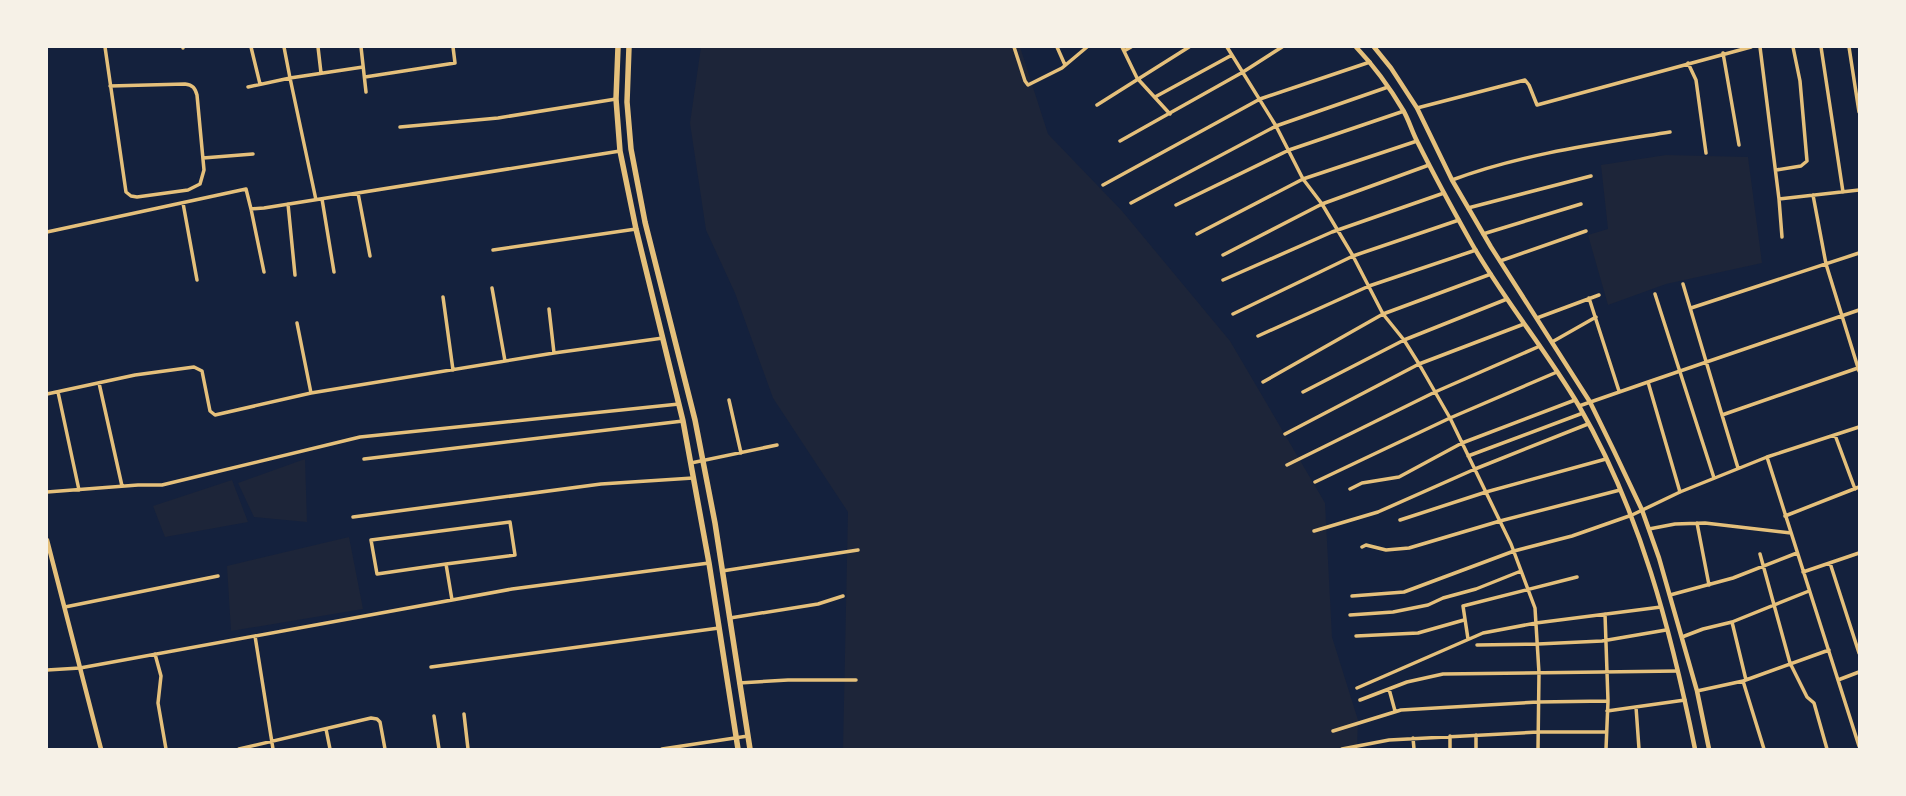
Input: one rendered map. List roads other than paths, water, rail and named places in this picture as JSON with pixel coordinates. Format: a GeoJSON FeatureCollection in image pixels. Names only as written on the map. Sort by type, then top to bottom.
{"type":"FeatureCollection","features":[{"type":"Feature","properties":{"kind":"main road"},"geometry":{"type":"LineString","coordinates":[[618,47],[616,99],[620,151],[636,229],[683,421],[709,563],[738,749]]}},
{"type":"Feature","properties":{"kind":"main road"},"geometry":{"type":"LineString","coordinates":[[629,47],[627,102],[631,149],[645,222],[678,349],[703,461],[730,618],[750,749]]}},
{"type":"Feature","properties":{"kind":"street"},"geometry":{"type":"LineString","coordinates":[[105,47],[110,86],[121,165],[128,195],[137,197],[194,188],[203,179],[203,158],[195,88],[191,85],[110,86]]}},
{"type":"Feature","properties":{"kind":"street"},"geometry":{"type":"LineString","coordinates":[[251,47],[260,84]]}},
{"type":"Feature","properties":{"kind":"street"},"geometry":{"type":"LineString","coordinates":[[284,47],[316,200]]}},
{"type":"Feature","properties":{"kind":"street"},"geometry":{"type":"LineString","coordinates":[[318,47],[321,73]]}},
{"type":"Feature","properties":{"kind":"street"},"geometry":{"type":"LineString","coordinates":[[361,47],[366,92]]}},
{"type":"Feature","properties":{"kind":"street"},"geometry":{"type":"LineString","coordinates":[[365,77],[455,63],[453,47]]}},
{"type":"Feature","properties":{"kind":"street"},"geometry":{"type":"LineString","coordinates":[[1014,47],[1025,81],[1028,85],[1032,85],[1065,65],[1088,47]]}},
{"type":"Feature","properties":{"kind":"street"},"geometry":{"type":"LineString","coordinates":[[1057,47],[1065,65]]}},
{"type":"Feature","properties":{"kind":"street"},"geometry":{"type":"LineString","coordinates":[[1131,47],[1123,49],[1138,78],[1170,114]]}},
{"type":"Feature","properties":{"kind":"street"},"geometry":{"type":"LineString","coordinates":[[1097,104],[1189,47]]}},
{"type":"Feature","properties":{"kind":"street"},"geometry":{"type":"LineString","coordinates":[[1227,47],[1276,126],[1303,179],[1322,204],[1338,230],[1383,314],[1404,340],[1450,418],[1514,551],[1535,608],[1539,673],[1538,749]]}},
{"type":"Feature","properties":{"kind":"street"},"geometry":{"type":"LineString","coordinates":[[1120,141],[1243,72],[1282,47]]}},
{"type":"Feature","properties":{"kind":"street"},"geometry":{"type":"LineString","coordinates":[[1356,47],[1370,62],[1404,111],[1416,141],[1476,250],[1507,299],[1576,400],[1606,458],[1632,515],[1661,607],[1666,630],[1679,671],[1695,749]]}},
{"type":"Feature","properties":{"kind":"street"},"geometry":{"type":"LineString","coordinates":[[1374,47],[1391,68],[1417,108],[1452,180],[1483,234],[1590,402],[1642,510],[1682,636],[1697,691],[1709,749]]}},
{"type":"Feature","properties":{"kind":"street"},"geometry":{"type":"LineString","coordinates":[[1417,108],[1525,80],[1529,85],[1537,105],[1723,53],[1751,47]]}},
{"type":"Feature","properties":{"kind":"street"},"geometry":{"type":"LineString","coordinates":[[1760,47],[1776,170],[1782,237]]}},
{"type":"Feature","properties":{"kind":"street"},"geometry":{"type":"LineString","coordinates":[[1776,170],[1801,166],[1807,161],[1800,81],[1793,47]]}},
{"type":"Feature","properties":{"kind":"street"},"geometry":{"type":"LineString","coordinates":[[1821,47],[1843,192]]}},
{"type":"Feature","properties":{"kind":"street"},"geometry":{"type":"LineString","coordinates":[[1849,47],[1859,112]]}},
{"type":"Feature","properties":{"kind":"street"},"geometry":{"type":"LineString","coordinates":[[1723,53],[1739,145]]}},
{"type":"Feature","properties":{"kind":"street"},"geometry":{"type":"LineString","coordinates":[[1155,97],[1232,55]]}},
{"type":"Feature","properties":{"kind":"street"},"geometry":{"type":"LineString","coordinates":[[1103,185],[1260,99],[1370,62]]}},
{"type":"Feature","properties":{"kind":"street"},"geometry":{"type":"LineString","coordinates":[[1688,63],[1696,80],[1706,153]]}},
{"type":"Feature","properties":{"kind":"street"},"geometry":{"type":"LineString","coordinates":[[248,87],[290,78],[363,68]]}},
{"type":"Feature","properties":{"kind":"street"},"geometry":{"type":"LineString","coordinates":[[1131,203],[1276,126],[1388,87]]}},
{"type":"Feature","properties":{"kind":"street"},"geometry":{"type":"LineString","coordinates":[[400,127],[498,118],[616,99]]}},
{"type":"Feature","properties":{"kind":"street"},"geometry":{"type":"LineString","coordinates":[[1176,205],[1289,150],[1404,111]]}},
{"type":"Feature","properties":{"kind":"street"},"geometry":{"type":"LineString","coordinates":[[1452,180],[1482,169],[1548,152],[1670,132]]}},
{"type":"Feature","properties":{"kind":"street"},"geometry":{"type":"LineString","coordinates":[[1197,234],[1303,179],[1416,141]]}},
{"type":"Feature","properties":{"kind":"street"},"geometry":{"type":"LineString","coordinates":[[251,209],[316,200],[620,151]]}},
{"type":"Feature","properties":{"kind":"street"},"geometry":{"type":"LineString","coordinates":[[203,158],[253,154]]}},
{"type":"Feature","properties":{"kind":"street"},"geometry":{"type":"LineString","coordinates":[[1223,255],[1322,204],[1430,165]]}},
{"type":"Feature","properties":{"kind":"street"},"geometry":{"type":"LineString","coordinates":[[1468,208],[1591,176]]}},
{"type":"Feature","properties":{"kind":"street"},"geometry":{"type":"LineString","coordinates":[[47,232],[246,189],[264,272]]}},
{"type":"Feature","properties":{"kind":"street"},"geometry":{"type":"LineString","coordinates":[[1779,199],[1859,190]]}},
{"type":"Feature","properties":{"kind":"street"},"geometry":{"type":"LineString","coordinates":[[358,193],[370,256]]}},
{"type":"Feature","properties":{"kind":"street"},"geometry":{"type":"LineString","coordinates":[[1223,280],[1338,230],[1444,193]]}},
{"type":"Feature","properties":{"kind":"street"},"geometry":{"type":"LineString","coordinates":[[1722,415],[1858,370],[1826,264],[1813,196]]}},
{"type":"Feature","properties":{"kind":"street"},"geometry":{"type":"LineString","coordinates":[[322,198],[334,272]]}},
{"type":"Feature","properties":{"kind":"street"},"geometry":{"type":"LineString","coordinates":[[183,203],[197,280]]}},
{"type":"Feature","properties":{"kind":"street"},"geometry":{"type":"LineString","coordinates":[[288,204],[295,275]]}},
{"type":"Feature","properties":{"kind":"street"},"geometry":{"type":"LineString","coordinates":[[1483,234],[1581,204]]}},
{"type":"Feature","properties":{"kind":"street"},"geometry":{"type":"LineString","coordinates":[[1233,314],[1353,256],[1459,220]]}},
{"type":"Feature","properties":{"kind":"street"},"geometry":{"type":"LineString","coordinates":[[493,250],[636,229]]}},
{"type":"Feature","properties":{"kind":"street"},"geometry":{"type":"LineString","coordinates":[[1500,261],[1586,231]]}},
{"type":"Feature","properties":{"kind":"street"},"geometry":{"type":"LineString","coordinates":[[1258,336],[1369,286],[1476,250]]}},
{"type":"Feature","properties":{"kind":"street"},"geometry":{"type":"LineString","coordinates":[[1691,308],[1859,253]]}},
{"type":"Feature","properties":{"kind":"street"},"geometry":{"type":"LineString","coordinates":[[1263,382],[1383,314],[1491,274]]}},
{"type":"Feature","properties":{"kind":"street"},"geometry":{"type":"LineString","coordinates":[[1683,284],[1691,308],[1705,363],[1738,468]]}},
{"type":"Feature","properties":{"kind":"street"},"geometry":{"type":"LineString","coordinates":[[492,288],[505,361]]}},
{"type":"Feature","properties":{"kind":"street"},"geometry":{"type":"LineString","coordinates":[[1655,294],[1714,478]]}},
{"type":"Feature","properties":{"kind":"street"},"geometry":{"type":"LineString","coordinates":[[1537,318],[1599,295]]}},
{"type":"Feature","properties":{"kind":"street"},"geometry":{"type":"LineString","coordinates":[[444,297],[453,370]]}},
{"type":"Feature","properties":{"kind":"street"},"geometry":{"type":"LineString","coordinates":[[1589,298],[1619,391]]}},
{"type":"Feature","properties":{"kind":"street"},"geometry":{"type":"LineString","coordinates":[[1303,392],[1404,340],[1507,299]]}},
{"type":"Feature","properties":{"kind":"street"},"geometry":{"type":"LineString","coordinates":[[549,309],[554,353]]}},
{"type":"Feature","properties":{"kind":"street"},"geometry":{"type":"LineString","coordinates":[[1579,406],[1619,391],[1859,310]]}},
{"type":"Feature","properties":{"kind":"street"},"geometry":{"type":"LineString","coordinates":[[1552,342],[1596,318]]}},
{"type":"Feature","properties":{"kind":"street"},"geometry":{"type":"LineString","coordinates":[[297,323],[311,393]]}},
{"type":"Feature","properties":{"kind":"street"},"geometry":{"type":"LineString","coordinates":[[1285,434],[1419,364],[1524,324]]}},
{"type":"Feature","properties":{"kind":"street"},"geometry":{"type":"LineString","coordinates":[[47,394],[135,376],[198,368],[202,371],[210,411],[215,415],[311,393],[554,353],[663,338]]}},
{"type":"Feature","properties":{"kind":"street"},"geometry":{"type":"LineString","coordinates":[[1287,465],[1435,392],[1540,346]]}},
{"type":"Feature","properties":{"kind":"street"},"geometry":{"type":"LineString","coordinates":[[1315,482],[1450,418],[1557,372]]}},
{"type":"Feature","properties":{"kind":"street"},"geometry":{"type":"LineString","coordinates":[[1648,382],[1680,492]]}},
{"type":"Feature","properties":{"kind":"street"},"geometry":{"type":"LineString","coordinates":[[99,383],[122,486]]}},
{"type":"Feature","properties":{"kind":"street"},"geometry":{"type":"LineString","coordinates":[[58,392],[79,490]]}},
{"type":"Feature","properties":{"kind":"street"},"geometry":{"type":"LineString","coordinates":[[729,400],[741,453]]}},
{"type":"Feature","properties":{"kind":"street"},"geometry":{"type":"LineString","coordinates":[[1350,489],[1362,483],[1399,477],[1462,443],[1576,400]]}},
{"type":"Feature","properties":{"kind":"street"},"geometry":{"type":"LineString","coordinates":[[47,492],[122,486],[162,485],[360,437],[679,404]]}},
{"type":"Feature","properties":{"kind":"street"},"geometry":{"type":"LineString","coordinates":[[1468,456],[1583,413]]}},
{"type":"Feature","properties":{"kind":"street"},"geometry":{"type":"LineString","coordinates":[[364,459],[683,421]]}},
{"type":"Feature","properties":{"kind":"street"},"geometry":{"type":"LineString","coordinates":[[1314,531],[1378,512],[1475,469],[1588,424]]}},
{"type":"Feature","properties":{"kind":"street"},"geometry":{"type":"LineString","coordinates":[[1352,596],[1404,592],[1514,551],[1572,536],[1632,515],[1680,492],[1766,457],[1859,427]]}},
{"type":"Feature","properties":{"kind":"street"},"geometry":{"type":"LineString","coordinates":[[1785,516],[1857,488],[1835,435]]}},
{"type":"Feature","properties":{"kind":"street"},"geometry":{"type":"LineString","coordinates":[[691,463],[777,445]]}},
{"type":"Feature","properties":{"kind":"street"},"geometry":{"type":"LineString","coordinates":[[1766,457],[1859,746]]}},
{"type":"Feature","properties":{"kind":"street"},"geometry":{"type":"LineString","coordinates":[[1400,520],[1486,492],[1606,458]]}},
{"type":"Feature","properties":{"kind":"street"},"geometry":{"type":"LineString","coordinates":[[354,518],[601,484],[693,478]]}},
{"type":"Feature","properties":{"kind":"street"},"geometry":{"type":"LineString","coordinates":[[1362,547],[1366,545],[1386,550],[1409,548],[1500,520],[1620,490]]}},
{"type":"Feature","properties":{"kind":"street"},"geometry":{"type":"LineString","coordinates":[[510,522],[515,554],[446,564],[376,574],[371,540],[510,522]]}},
{"type":"Feature","properties":{"kind":"street"},"geometry":{"type":"LineString","coordinates":[[1649,529],[1697,523],[1790,533]]}},
{"type":"Feature","properties":{"kind":"street"},"geometry":{"type":"LineString","coordinates":[[1697,523],[1709,585]]}},
{"type":"Feature","properties":{"kind":"street"},"geometry":{"type":"LineString","coordinates":[[47,540],[101,749]]}},
{"type":"Feature","properties":{"kind":"street"},"geometry":{"type":"LineString","coordinates":[[722,571],[858,550]]}},
{"type":"Feature","properties":{"kind":"street"},"geometry":{"type":"LineString","coordinates":[[1670,595],[1709,585],[1763,567],[1797,553]]}},
{"type":"Feature","properties":{"kind":"street"},"geometry":{"type":"LineString","coordinates":[[1760,554],[1790,663],[1807,697],[1814,703],[1827,749]]}},
{"type":"Feature","properties":{"kind":"street"},"geometry":{"type":"LineString","coordinates":[[1803,572],[1858,554],[1859,560]]}},
{"type":"Feature","properties":{"kind":"street"},"geometry":{"type":"LineString","coordinates":[[47,670],[80,668],[512,589],[709,563]]}},
{"type":"Feature","properties":{"kind":"street"},"geometry":{"type":"LineString","coordinates":[[1830,563],[1859,653]]}},
{"type":"Feature","properties":{"kind":"street"},"geometry":{"type":"LineString","coordinates":[[446,564],[452,600]]}},
{"type":"Feature","properties":{"kind":"street"},"geometry":{"type":"LineString","coordinates":[[1350,615],[1393,612],[1428,605],[1443,598],[1476,589],[1521,571]]}},
{"type":"Feature","properties":{"kind":"street"},"geometry":{"type":"LineString","coordinates":[[65,607],[218,576]]}},
{"type":"Feature","properties":{"kind":"street"},"geometry":{"type":"LineString","coordinates":[[1468,639],[1463,606],[1577,577]]}},
{"type":"Feature","properties":{"kind":"street"},"geometry":{"type":"LineString","coordinates":[[1682,636],[1732,622],[1809,591]]}},
{"type":"Feature","properties":{"kind":"street"},"geometry":{"type":"LineString","coordinates":[[730,618],[818,604],[843,596]]}},
{"type":"Feature","properties":{"kind":"street"},"geometry":{"type":"LineString","coordinates":[[1357,688],[1483,633],[1536,623],[1661,607]]}},
{"type":"Feature","properties":{"kind":"street"},"geometry":{"type":"LineString","coordinates":[[1605,614],[1608,701],[1606,749]]}},
{"type":"Feature","properties":{"kind":"street"},"geometry":{"type":"LineString","coordinates":[[1356,636],[1418,633],[1464,620]]}},
{"type":"Feature","properties":{"kind":"street"},"geometry":{"type":"LineString","coordinates":[[1732,622],[1745,680],[1764,749]]}},
{"type":"Feature","properties":{"kind":"street"},"geometry":{"type":"LineString","coordinates":[[431,667],[719,628]]}},
{"type":"Feature","properties":{"kind":"street"},"geometry":{"type":"LineString","coordinates":[[1477,645],[1538,644],[1606,640],[1666,630]]}},
{"type":"Feature","properties":{"kind":"street"},"geometry":{"type":"LineString","coordinates":[[255,636],[273,749]]}},
{"type":"Feature","properties":{"kind":"street"},"geometry":{"type":"LineString","coordinates":[[1697,691],[1745,680],[1829,650]]}},
{"type":"Feature","properties":{"kind":"street"},"geometry":{"type":"LineString","coordinates":[[155,654],[161,676],[158,703],[166,749]]}},
{"type":"Feature","properties":{"kind":"street"},"geometry":{"type":"LineString","coordinates":[[1360,700],[1407,682],[1443,674],[1679,671]]}},
{"type":"Feature","properties":{"kind":"street"},"geometry":{"type":"LineString","coordinates":[[1838,680],[1859,672]]}},
{"type":"Feature","properties":{"kind":"street"},"geometry":{"type":"LineString","coordinates":[[739,683],[788,680],[856,680]]}},
{"type":"Feature","properties":{"kind":"street"},"geometry":{"type":"LineString","coordinates":[[1389,689],[1395,711]]}},
{"type":"Feature","properties":{"kind":"street"},"geometry":{"type":"LineString","coordinates":[[1607,711],[1685,700]]}},
{"type":"Feature","properties":{"kind":"street"},"geometry":{"type":"LineString","coordinates":[[1333,731],[1395,711],[1538,702],[1608,701]]}},
{"type":"Feature","properties":{"kind":"street"},"geometry":{"type":"LineString","coordinates":[[1636,707],[1639,749]]}},
{"type":"Feature","properties":{"kind":"street"},"geometry":{"type":"LineString","coordinates":[[464,714],[468,749]]}},
{"type":"Feature","properties":{"kind":"street"},"geometry":{"type":"LineString","coordinates":[[434,716],[439,749]]}},
{"type":"Feature","properties":{"kind":"street"},"geometry":{"type":"LineString","coordinates":[[239,749],[371,718],[377,719],[380,722],[385,749]]}},
{"type":"Feature","properties":{"kind":"street"},"geometry":{"type":"LineString","coordinates":[[326,729],[330,749]]}},
{"type":"Feature","properties":{"kind":"street"},"geometry":{"type":"LineString","coordinates":[[1342,749],[1389,740],[1413,738],[1538,732],[1606,732]]}},
{"type":"Feature","properties":{"kind":"street"},"geometry":{"type":"LineString","coordinates":[[1476,735],[1476,749]]}},
{"type":"Feature","properties":{"kind":"street"},"geometry":{"type":"LineString","coordinates":[[662,749],[748,736]]}},
{"type":"Feature","properties":{"kind":"street"},"geometry":{"type":"LineString","coordinates":[[1450,736],[1450,749]]}},
{"type":"Feature","properties":{"kind":"street"},"geometry":{"type":"LineString","coordinates":[[1413,738],[1414,749]]}}]}
